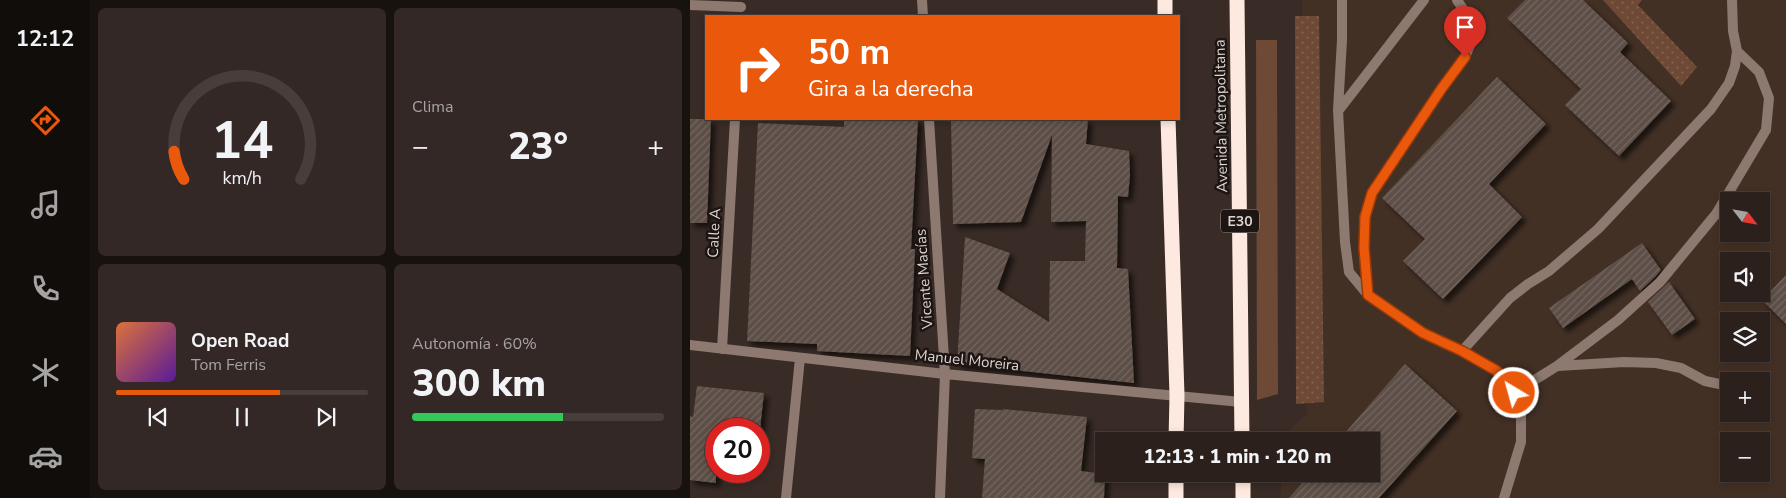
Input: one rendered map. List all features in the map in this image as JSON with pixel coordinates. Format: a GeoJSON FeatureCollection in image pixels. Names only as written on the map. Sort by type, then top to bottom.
{"type":"FeatureCollection","features":[{"type":"Feature","properties":{"kind":"highway"},"geometry":{"type":"LineString","coordinates":[[1165,0],[1165,15]]}},
{"type":"Feature","properties":{"kind":"highway","name":"Avenida Metropolitana"},"geometry":{"type":"LineString","coordinates":[[1238,0],[1242,432]]}},
{"type":"Feature","properties":{"kind":"highway"},"geometry":{"type":"LineString","coordinates":[[1168,120],[1177,395],[1176,432]]}},
{"type":"Feature","properties":{"kind":"highway"},"geometry":{"type":"LineString","coordinates":[[1176,482],[1176,498]]}},
{"type":"Feature","properties":{"kind":"highway"},"geometry":{"type":"LineString","coordinates":[[1242,482],[1243,498]]}},
{"type":"Feature","properties":{"kind":"street"},"geometry":{"type":"LineString","coordinates":[[922,0],[923,15]]}},
{"type":"Feature","properties":{"kind":"street"},"geometry":{"type":"LineString","coordinates":[[1342,0],[1338,110],[1346,249],[1350,272],[1368,295],[1423,333],[1462,351],[1497,371],[1514,393],[1521,415],[1521,442],[1504,498]]}},
{"type":"Feature","properties":{"kind":"street"},"geometry":{"type":"LineString","coordinates":[[1338,110],[1424,0]]}},
{"type":"Feature","properties":{"kind":"street"},"geometry":{"type":"LineString","coordinates":[[1368,295],[1364,248],[1365,217],[1372,193],[1465,57],[1472,40],[1469,18],[1457,0]]}},
{"type":"Feature","properties":{"kind":"street"},"geometry":{"type":"LineString","coordinates":[[1462,351],[1510,298],[1549,271],[1598,229],[1711,109],[1728,83],[1735,66],[1737,51],[1733,31],[1732,0]]}},
{"type":"Feature","properties":{"kind":"street"},"geometry":{"type":"LineString","coordinates":[[690,5],[740,8]]}},
{"type":"Feature","properties":{"kind":"street"},"geometry":{"type":"LineString","coordinates":[[1514,393],[1556,366],[1618,320],[1660,282],[1716,214],[1766,130],[1769,98],[1759,72],[1737,51]]}},
{"type":"Feature","properties":{"kind":"street","name":"Calle A"},"geometry":{"type":"LineString","coordinates":[[722,349],[735,120]]}},
{"type":"Feature","properties":{"kind":"street","name":"Vicente Macías"},"geometry":{"type":"LineString","coordinates":[[929,120],[945,374],[940,498]]}},
{"type":"Feature","properties":{"kind":"street","name":"Manuel Moreira"},"geometry":{"type":"LineString","coordinates":[[690,345],[945,374],[1241,402]]}},
{"type":"Feature","properties":{"kind":"street"},"geometry":{"type":"LineString","coordinates":[[786,498],[800,358]]}},
{"type":"Feature","properties":{"kind":"street"},"geometry":{"type":"LineString","coordinates":[[1556,366],[1624,362],[1656,363],[1682,368],[1705,381],[1720,384]]}},
{"type":"Feature","properties":{"kind":"shaded area"},"geometry":{"type":"Polygon","coordinates":[[[1302,0],[1786,0],[1786,498],[1281,498],[1281,482],[1380,482],[1380,432],[1287,432],[1307,414],[1302,0]]]}},
{"type":"Feature","properties":{"kind":"shaded area"},"geometry":{"type":"Polygon","coordinates":[[[1603,0],[1642,0],[1638,5],[1697,67],[1681,86],[1603,0]]]}},
{"type":"Feature","properties":{"kind":"shaded area"},"geometry":{"type":"Polygon","coordinates":[[[1295,16],[1319,16],[1324,402],[1296,404],[1295,16]]]}},
{"type":"Feature","properties":{"kind":"shaded area"},"geometry":{"type":"Polygon","coordinates":[[[1256,40],[1277,40],[1278,394],[1257,400],[1256,40]]]}},
{"type":"Feature","properties":{"kind":"building"},"geometry":{"type":"Polygon","coordinates":[[[1525,0],[1583,0],[1628,43],[1620,52],[1671,101],[1619,156],[1565,105],[1581,89],[1507,18],[1525,0]]]}},
{"type":"Feature","properties":{"kind":"building"},"geometry":{"type":"Polygon","coordinates":[[[1497,77],[1546,124],[1489,184],[1522,217],[1443,299],[1403,261],[1425,239],[1382,198],[1497,77]]]}},
{"type":"Feature","properties":{"kind":"building"},"geometry":{"type":"Polygon","coordinates":[[[690,119],[711,120],[707,223],[690,223],[690,119]]]}},
{"type":"Feature","properties":{"kind":"building"},"geometry":{"type":"Polygon","coordinates":[[[844,120],[918,120],[911,249],[915,249],[910,356],[817,351],[817,344],[747,341],[758,123],[844,127],[844,120]]]}},
{"type":"Feature","properties":{"kind":"building"},"geometry":{"type":"Polygon","coordinates":[[[951,120],[1088,120],[1086,144],[1129,151],[1130,175],[1128,197],[1118,196],[1117,268],[1128,269],[1134,383],[957,364],[965,237],[1010,253],[997,289],[1049,322],[1050,261],[1085,261],[1086,221],[1051,222],[1052,135],[1021,222],[953,224],[951,120]]]}},
{"type":"Feature","properties":{"kind":"building"},"geometry":{"type":"Polygon","coordinates":[[[1642,243],[1661,270],[1655,277],[1640,291],[1632,279],[1563,328],[1549,308],[1642,243]]]}},
{"type":"Feature","properties":{"kind":"building"},"geometry":{"type":"Polygon","coordinates":[[[1786,275],[1786,324],[1764,302],[1770,302],[1770,292],[1786,275]]]}},
{"type":"Feature","properties":{"kind":"building"},"geometry":{"type":"Polygon","coordinates":[[[1669,282],[1695,319],[1672,335],[1648,302],[1669,282]]]}},
{"type":"Feature","properties":{"kind":"building"},"geometry":{"type":"Polygon","coordinates":[[[1405,364],[1457,411],[1379,498],[1289,498],[1303,482],[1380,482],[1380,432],[1346,432],[1405,364]]]}},
{"type":"Feature","properties":{"kind":"building"},"geometry":{"type":"Polygon","coordinates":[[[697,386],[764,393],[761,418],[705,418],[705,482],[690,480],[690,416],[693,417],[697,386]]]}},
{"type":"Feature","properties":{"kind":"building"},"geometry":{"type":"Polygon","coordinates":[[[975,409],[1003,409],[1087,417],[1081,471],[1095,473],[1095,482],[1105,482],[1104,498],[982,498],[985,459],[972,458],[975,409]]]}},
{"type":"Feature","properties":{"kind":"route"},"geometry":{"type":"LineString","coordinates":[[1465,57],[1372,193],[1365,217],[1364,248],[1368,295],[1423,333],[1462,351],[1497,371],[1514,393]]}}]}
